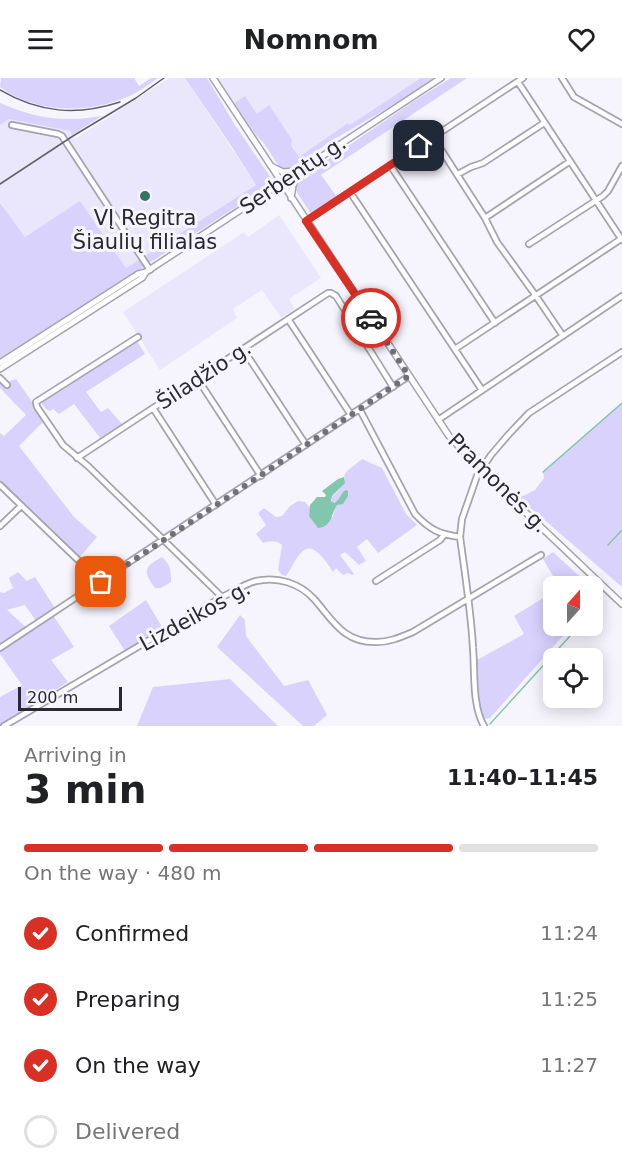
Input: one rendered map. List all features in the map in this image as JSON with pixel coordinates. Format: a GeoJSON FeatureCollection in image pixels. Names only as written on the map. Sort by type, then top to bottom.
{"type":"FeatureCollection","features":[{"type":"Feature","properties":{"kind":"main road","name":"Pramonės g."},"geometry":{"type":"LineString","coordinates":[[213,78],[455,443],[480,470],[622,604]]}},
{"type":"Feature","properties":{"kind":"main road","name":"Serbentų g."},"geometry":{"type":"LineString","coordinates":[[0,369],[142,278],[148,271],[441,78]]}},
{"type":"Feature","properties":{"kind":"main road"},"geometry":{"type":"LineString","coordinates":[[270,165],[283,172],[300,170]]}},
{"type":"Feature","properties":{"kind":"main road"},"geometry":{"type":"LineString","coordinates":[[291,198],[293,185],[300,170]]}},
{"type":"Feature","properties":{"kind":"main road","name":"Serbentų g."},"geometry":{"type":"LineString","coordinates":[[0,363],[138,274],[148,271]]}},
{"type":"Feature","properties":{"kind":"street"},"geometry":{"type":"LineString","coordinates":[[306,221],[523,78]]}},
{"type":"Feature","properties":{"kind":"street"},"geometry":{"type":"LineString","coordinates":[[561,78],[574,97],[622,124]]}},
{"type":"Feature","properties":{"kind":"street"},"geometry":{"type":"LineString","coordinates":[[455,349],[622,240],[518,82]]}},
{"type":"Feature","properties":{"kind":"street"},"geometry":{"type":"LineString","coordinates":[[458,174],[483,163],[544,123]]}},
{"type":"Feature","properties":{"kind":"street"},"geometry":{"type":"LineString","coordinates":[[12,125],[62,136],[148,271]]}},
{"type":"Feature","properties":{"kind":"street"},"geometry":{"type":"LineString","coordinates":[[433,137],[485,218],[497,242],[563,336]]}},
{"type":"Feature","properties":{"kind":"street"},"geometry":{"type":"LineString","coordinates":[[485,218],[569,162]]}},
{"type":"Feature","properties":{"kind":"street"},"geometry":{"type":"LineString","coordinates":[[390,165],[495,323]]}},
{"type":"Feature","properties":{"kind":"street"},"geometry":{"type":"LineString","coordinates":[[529,244],[608,191],[622,166]]}},
{"type":"Feature","properties":{"kind":"street"},"geometry":{"type":"LineString","coordinates":[[350,192],[482,390]]}},
{"type":"Feature","properties":{"kind":"street","name":"Šiladžio g."},"geometry":{"type":"LineString","coordinates":[[77,458],[331,293],[336,296],[393,387]]}},
{"type":"Feature","properties":{"kind":"street"},"geometry":{"type":"LineString","coordinates":[[438,420],[622,296]]}},
{"type":"Feature","properties":{"kind":"street"},"geometry":{"type":"LineString","coordinates":[[288,319],[351,415]]}},
{"type":"Feature","properties":{"kind":"street"},"geometry":{"type":"LineString","coordinates":[[138,337],[36,402],[37,407],[63,445],[222,597]]}},
{"type":"Feature","properties":{"kind":"street"},"geometry":{"type":"LineString","coordinates":[[243,349],[306,445]]}},
{"type":"Feature","properties":{"kind":"street"},"geometry":{"type":"LineString","coordinates":[[484,726],[477,708],[473,647],[460,537],[462,519],[480,470],[529,413],[622,352]]}},
{"type":"Feature","properties":{"kind":"street"},"geometry":{"type":"LineString","coordinates":[[0,648],[409,376]]}},
{"type":"Feature","properties":{"kind":"street"},"geometry":{"type":"LineString","coordinates":[[0,378],[7,385]]}},
{"type":"Feature","properties":{"kind":"street"},"geometry":{"type":"LineString","coordinates":[[197,378],[261,476]]}},
{"type":"Feature","properties":{"kind":"street"},"geometry":{"type":"LineString","coordinates":[[153,408],[216,505]]}},
{"type":"Feature","properties":{"kind":"street"},"geometry":{"type":"LineString","coordinates":[[360,410],[415,514],[429,527],[444,535],[460,537]]}},
{"type":"Feature","properties":{"kind":"street"},"geometry":{"type":"LineString","coordinates":[[0,485],[101,582]]}},
{"type":"Feature","properties":{"kind":"street"},"geometry":{"type":"LineString","coordinates":[[0,526],[21,506]]}},
{"type":"Feature","properties":{"kind":"street"},"geometry":{"type":"LineString","coordinates":[[376,581],[440,540],[444,535]]}},
{"type":"Feature","properties":{"kind":"street","name":"Lizdeikos g."},"geometry":{"type":"LineString","coordinates":[[4,726],[222,597],[254,582],[268,579],[292,583],[314,598],[334,624],[345,633],[361,640],[378,642],[399,638],[413,632],[541,555]]}},
{"type":"Feature","properties":{"kind":"shaded area"},"geometry":{"type":"Polygon","coordinates":[[[1,78],[134,78],[139,86],[151,78],[158,78],[134,94],[114,102],[98,106],[64,108],[30,102],[15,96],[0,87],[1,78]]]}},
{"type":"Feature","properties":{"kind":"shaded area"},"geometry":{"type":"Polygon","coordinates":[[[169,78],[185,78],[256,185],[126,268],[80,202],[25,237],[0,203],[0,125],[9,119],[70,131],[75,139],[169,78]]]}},
{"type":"Feature","properties":{"kind":"shaded area"},"geometry":{"type":"Polygon","coordinates":[[[185,78],[207,78],[271,178],[271,183],[0,359],[0,203],[25,237],[80,201],[126,268],[256,185],[185,78]]]}},
{"type":"Feature","properties":{"kind":"shaded area"},"geometry":{"type":"Polygon","coordinates":[[[217,78],[434,78],[289,169],[282,169],[217,78]]]}},
{"type":"Feature","properties":{"kind":"shaded area"},"geometry":{"type":"Polygon","coordinates":[[[421,78],[434,78],[289,169],[282,169],[279,166],[234,103],[245,96],[257,114],[269,105],[292,140],[291,146],[299,157],[348,123],[350,125],[421,78]]]}},
{"type":"Feature","properties":{"kind":"shaded area"},"geometry":{"type":"Polygon","coordinates":[[[451,78],[467,78],[321,175],[337,197],[312,216],[295,189],[298,180],[451,78]]]}},
{"type":"Feature","properties":{"kind":"shaded area"},"geometry":{"type":"Polygon","coordinates":[[[0,103],[26,113],[50,118],[75,119],[102,116],[72,135],[70,131],[9,119],[0,125],[0,103]]]}},
{"type":"Feature","properties":{"kind":"shaded area"},"geometry":{"type":"Polygon","coordinates":[[[279,215],[321,278],[289,299],[295,309],[281,318],[262,290],[233,309],[237,318],[160,370],[123,312],[244,232],[248,237],[279,215]]]}},
{"type":"Feature","properties":{"kind":"shaded area"},"geometry":{"type":"Polygon","coordinates":[[[137,341],[145,354],[86,392],[101,412],[108,408],[122,424],[100,438],[74,404],[59,414],[53,409],[50,411],[46,409],[42,404],[44,399],[137,341]]]}},
{"type":"Feature","properties":{"kind":"shaded area"},"geometry":{"type":"Polygon","coordinates":[[[16,379],[45,420],[19,446],[74,517],[97,537],[79,558],[0,484],[0,433],[4,436],[26,415],[0,388],[0,381],[4,385],[16,379]]]}},
{"type":"Feature","properties":{"kind":"shaded area"},"geometry":{"type":"Polygon","coordinates":[[[622,403],[622,587],[519,498],[535,490],[544,478],[543,472],[622,403]]]}},
{"type":"Feature","properties":{"kind":"shaded area"},"geometry":{"type":"Polygon","coordinates":[[[362,459],[382,468],[406,514],[417,525],[378,553],[367,539],[357,547],[366,561],[359,565],[345,552],[340,555],[354,574],[352,575],[348,573],[343,575],[336,568],[333,572],[319,554],[306,549],[297,557],[286,576],[282,575],[278,570],[282,545],[273,541],[263,543],[256,534],[266,525],[258,513],[264,508],[276,517],[282,516],[290,506],[298,501],[305,502],[310,508],[309,516],[333,517],[337,502],[332,503],[332,497],[339,490],[346,472],[362,459]]]}},
{"type":"Feature","properties":{"kind":"shaded area"},"geometry":{"type":"Polygon","coordinates":[[[344,477],[345,483],[332,496],[331,501],[336,502],[346,490],[348,496],[343,504],[337,505],[329,523],[318,528],[309,516],[310,505],[317,497],[325,497],[322,491],[344,477]]]}},
{"type":"Feature","properties":{"kind":"shaded area"},"geometry":{"type":"Polygon","coordinates":[[[553,552],[579,576],[553,576],[543,559],[553,552]]]}},
{"type":"Feature","properties":{"kind":"shaded area"},"geometry":{"type":"Polygon","coordinates":[[[162,557],[170,568],[171,582],[161,588],[155,588],[148,578],[147,570],[151,564],[162,557]]]}},
{"type":"Feature","properties":{"kind":"shaded area"},"geometry":{"type":"Polygon","coordinates":[[[18,572],[27,581],[35,577],[55,608],[36,621],[25,605],[7,610],[27,628],[0,646],[0,592],[4,593],[13,588],[9,578],[18,572]]]}},
{"type":"Feature","properties":{"kind":"shaded area"},"geometry":{"type":"Polygon","coordinates":[[[543,598],[543,636],[563,636],[552,648],[543,648],[543,658],[490,718],[485,719],[481,715],[476,657],[479,659],[524,634],[514,616],[543,598]]]}},
{"type":"Feature","properties":{"kind":"shaded area"},"geometry":{"type":"Polygon","coordinates":[[[146,600],[162,627],[125,651],[109,626],[146,600]]]}},
{"type":"Feature","properties":{"kind":"shaded area"},"geometry":{"type":"Polygon","coordinates":[[[53,615],[74,647],[51,660],[68,682],[0,725],[0,697],[22,685],[0,651],[53,615]]]}},
{"type":"Feature","properties":{"kind":"shaded area"},"geometry":{"type":"Polygon","coordinates":[[[240,615],[245,620],[246,636],[284,686],[308,680],[327,715],[314,726],[303,726],[217,647],[240,615]]]}},
{"type":"Feature","properties":{"kind":"shaded area"},"geometry":{"type":"Polygon","coordinates":[[[230,679],[278,726],[137,726],[153,687],[230,679]]]}},
{"type":"Feature","properties":{"kind":"waterway"},"geometry":{"type":"LineString","coordinates":[[543,472],[622,403]]}},
{"type":"Feature","properties":{"kind":"waterway"},"geometry":{"type":"LineString","coordinates":[[608,545],[622,530]]}},
{"type":"Feature","properties":{"kind":"waterway"},"geometry":{"type":"LineString","coordinates":[[490,724],[570,636]]}},
{"type":"Feature","properties":{"kind":"railway"},"geometry":{"type":"LineString","coordinates":[[0,184],[164,78]]}},
{"type":"Feature","properties":{"kind":"railway"},"geometry":{"type":"LineString","coordinates":[[0,90],[29,104],[58,110],[89,109],[120,102]]}},
{"type":"Feature","properties":{"kind":"way so far"},"geometry":{"type":"LineString","coordinates":[[101,582],[409,376],[371,318]]}},
{"type":"Feature","properties":{"kind":"place","name":"VĮ Regitra Šiaulių filialas"},"geometry":{"type":"Point","coordinates":[145,196]}},
{"type":"Feature","properties":{"kind":"route"},"geometry":{"type":"LineString","coordinates":[[371,318],[306,221],[419,146]]}}]}
